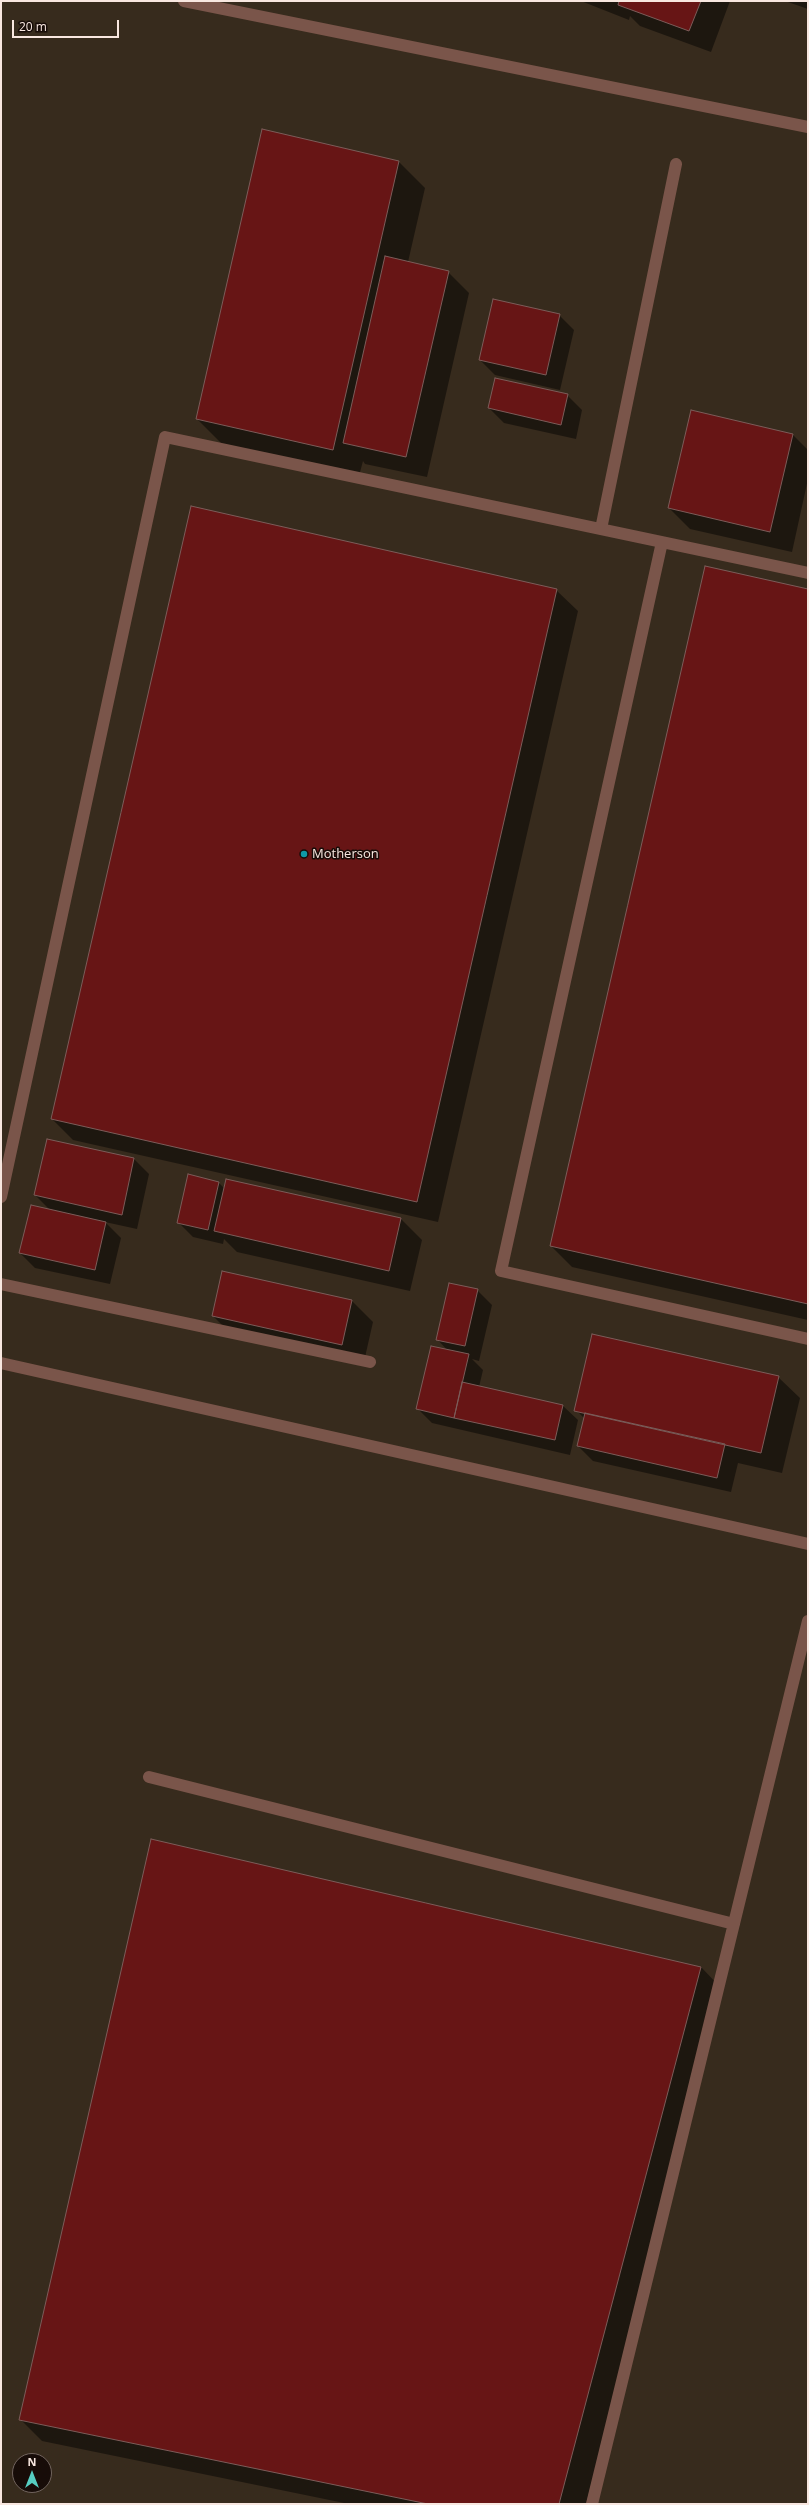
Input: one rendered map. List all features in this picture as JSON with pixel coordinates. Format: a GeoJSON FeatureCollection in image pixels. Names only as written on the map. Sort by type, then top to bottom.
{"type":"FeatureCollection","features":[{"type":"Feature","properties":{"kind":"street"},"geometry":{"type":"LineString","coordinates":[[184,1],[808,128]]}},
{"type":"Feature","properties":{"kind":"street"},"geometry":{"type":"LineString","coordinates":[[601,529],[676,164]]}},
{"type":"Feature","properties":{"kind":"street"},"geometry":{"type":"LineString","coordinates":[[1,1197],[165,436],[808,573]]}},
{"type":"Feature","properties":{"kind":"street"},"geometry":{"type":"LineString","coordinates":[[662,542],[501,1271],[808,1339]]}},
{"type":"Feature","properties":{"kind":"street"},"geometry":{"type":"LineString","coordinates":[[1,1284],[370,1362]]}},
{"type":"Feature","properties":{"kind":"street"},"geometry":{"type":"LineString","coordinates":[[1,1363],[808,1544]]}},
{"type":"Feature","properties":{"kind":"street"},"geometry":{"type":"LineString","coordinates":[[592,2504],[808,1621]]}},
{"type":"Feature","properties":{"kind":"street"},"geometry":{"type":"LineString","coordinates":[[148,1777],[734,1924]]}},
{"type":"Feature","properties":{"kind":"shaded area"},"geometry":{"type":"Polygon","coordinates":[[[1,1],[808,1],[808,2504],[1,2504],[1,1]]]}},
{"type":"Feature","properties":{"kind":"building"},"geometry":{"type":"Polygon","coordinates":[[[619,1],[701,1],[689,31],[618,5],[619,1]]]}},
{"type":"Feature","properties":{"kind":"building"},"geometry":{"type":"Polygon","coordinates":[[[262,129],[399,161],[333,450],[196,419],[262,129]]]}},
{"type":"Feature","properties":{"kind":"building"},"geometry":{"type":"Polygon","coordinates":[[[385,256],[449,271],[406,457],[343,443],[385,256]]]}},
{"type":"Feature","properties":{"kind":"building"},"geometry":{"type":"Polygon","coordinates":[[[493,299],[560,314],[546,375],[479,360],[493,299]]]}},
{"type":"Feature","properties":{"kind":"building"},"geometry":{"type":"Polygon","coordinates":[[[495,378],[568,394],[561,425],[488,408],[495,378]]]}},
{"type":"Feature","properties":{"kind":"building"},"geometry":{"type":"Polygon","coordinates":[[[691,410],[793,434],[770,532],[668,508],[691,410]]]}},
{"type":"Feature","properties":{"kind":"building","name":"Motherson"},"geometry":{"type":"Polygon","coordinates":[[[191,506],[557,589],[417,1202],[51,1119],[191,506]]]}},
{"type":"Feature","properties":{"kind":"building"},"geometry":{"type":"Polygon","coordinates":[[[705,566],[808,589],[808,1304],[550,1246],[705,566]]]}},
{"type":"Feature","properties":{"kind":"building"},"geometry":{"type":"Polygon","coordinates":[[[47,1139],[134,1158],[122,1215],[34,1195],[47,1139]]]}},
{"type":"Feature","properties":{"kind":"building"},"geometry":{"type":"Polygon","coordinates":[[[188,1174],[219,1182],[208,1230],[177,1223],[188,1174]]]}},
{"type":"Feature","properties":{"kind":"building"},"geometry":{"type":"Polygon","coordinates":[[[226,1179],[401,1218],[389,1271],[214,1231],[226,1179]]]}},
{"type":"Feature","properties":{"kind":"building"},"geometry":{"type":"Polygon","coordinates":[[[31,1205],[106,1222],[95,1270],[19,1253],[31,1205]]]}},
{"type":"Feature","properties":{"kind":"building"},"geometry":{"type":"Polygon","coordinates":[[[222,1271],[352,1300],[342,1345],[212,1316],[222,1271]]]}},
{"type":"Feature","properties":{"kind":"building"},"geometry":{"type":"Polygon","coordinates":[[[449,1283],[478,1289],[465,1346],[436,1340],[449,1283]]]}},
{"type":"Feature","properties":{"kind":"building"},"geometry":{"type":"Polygon","coordinates":[[[592,1334],[779,1376],[761,1453],[574,1411],[592,1334]]]}},
{"type":"Feature","properties":{"kind":"building"},"geometry":{"type":"Polygon","coordinates":[[[431,1346],[469,1354],[454,1418],[416,1409],[431,1346]]]}},
{"type":"Feature","properties":{"kind":"building"},"geometry":{"type":"Polygon","coordinates":[[[462,1382],[563,1405],[555,1440],[454,1418],[462,1382]]]}},
{"type":"Feature","properties":{"kind":"building"},"geometry":{"type":"Polygon","coordinates":[[[585,1413],[725,1444],[717,1478],[577,1446],[585,1413]]]}},
{"type":"Feature","properties":{"kind":"building"},"geometry":{"type":"Polygon","coordinates":[[[151,1839],[701,1967],[559,2504],[428,2504],[19,2420],[151,1839]]]}},
{"type":"Feature","properties":{"kind":"place","name":"Motherson"},"geometry":{"type":"Point","coordinates":[304,854]}}]}
